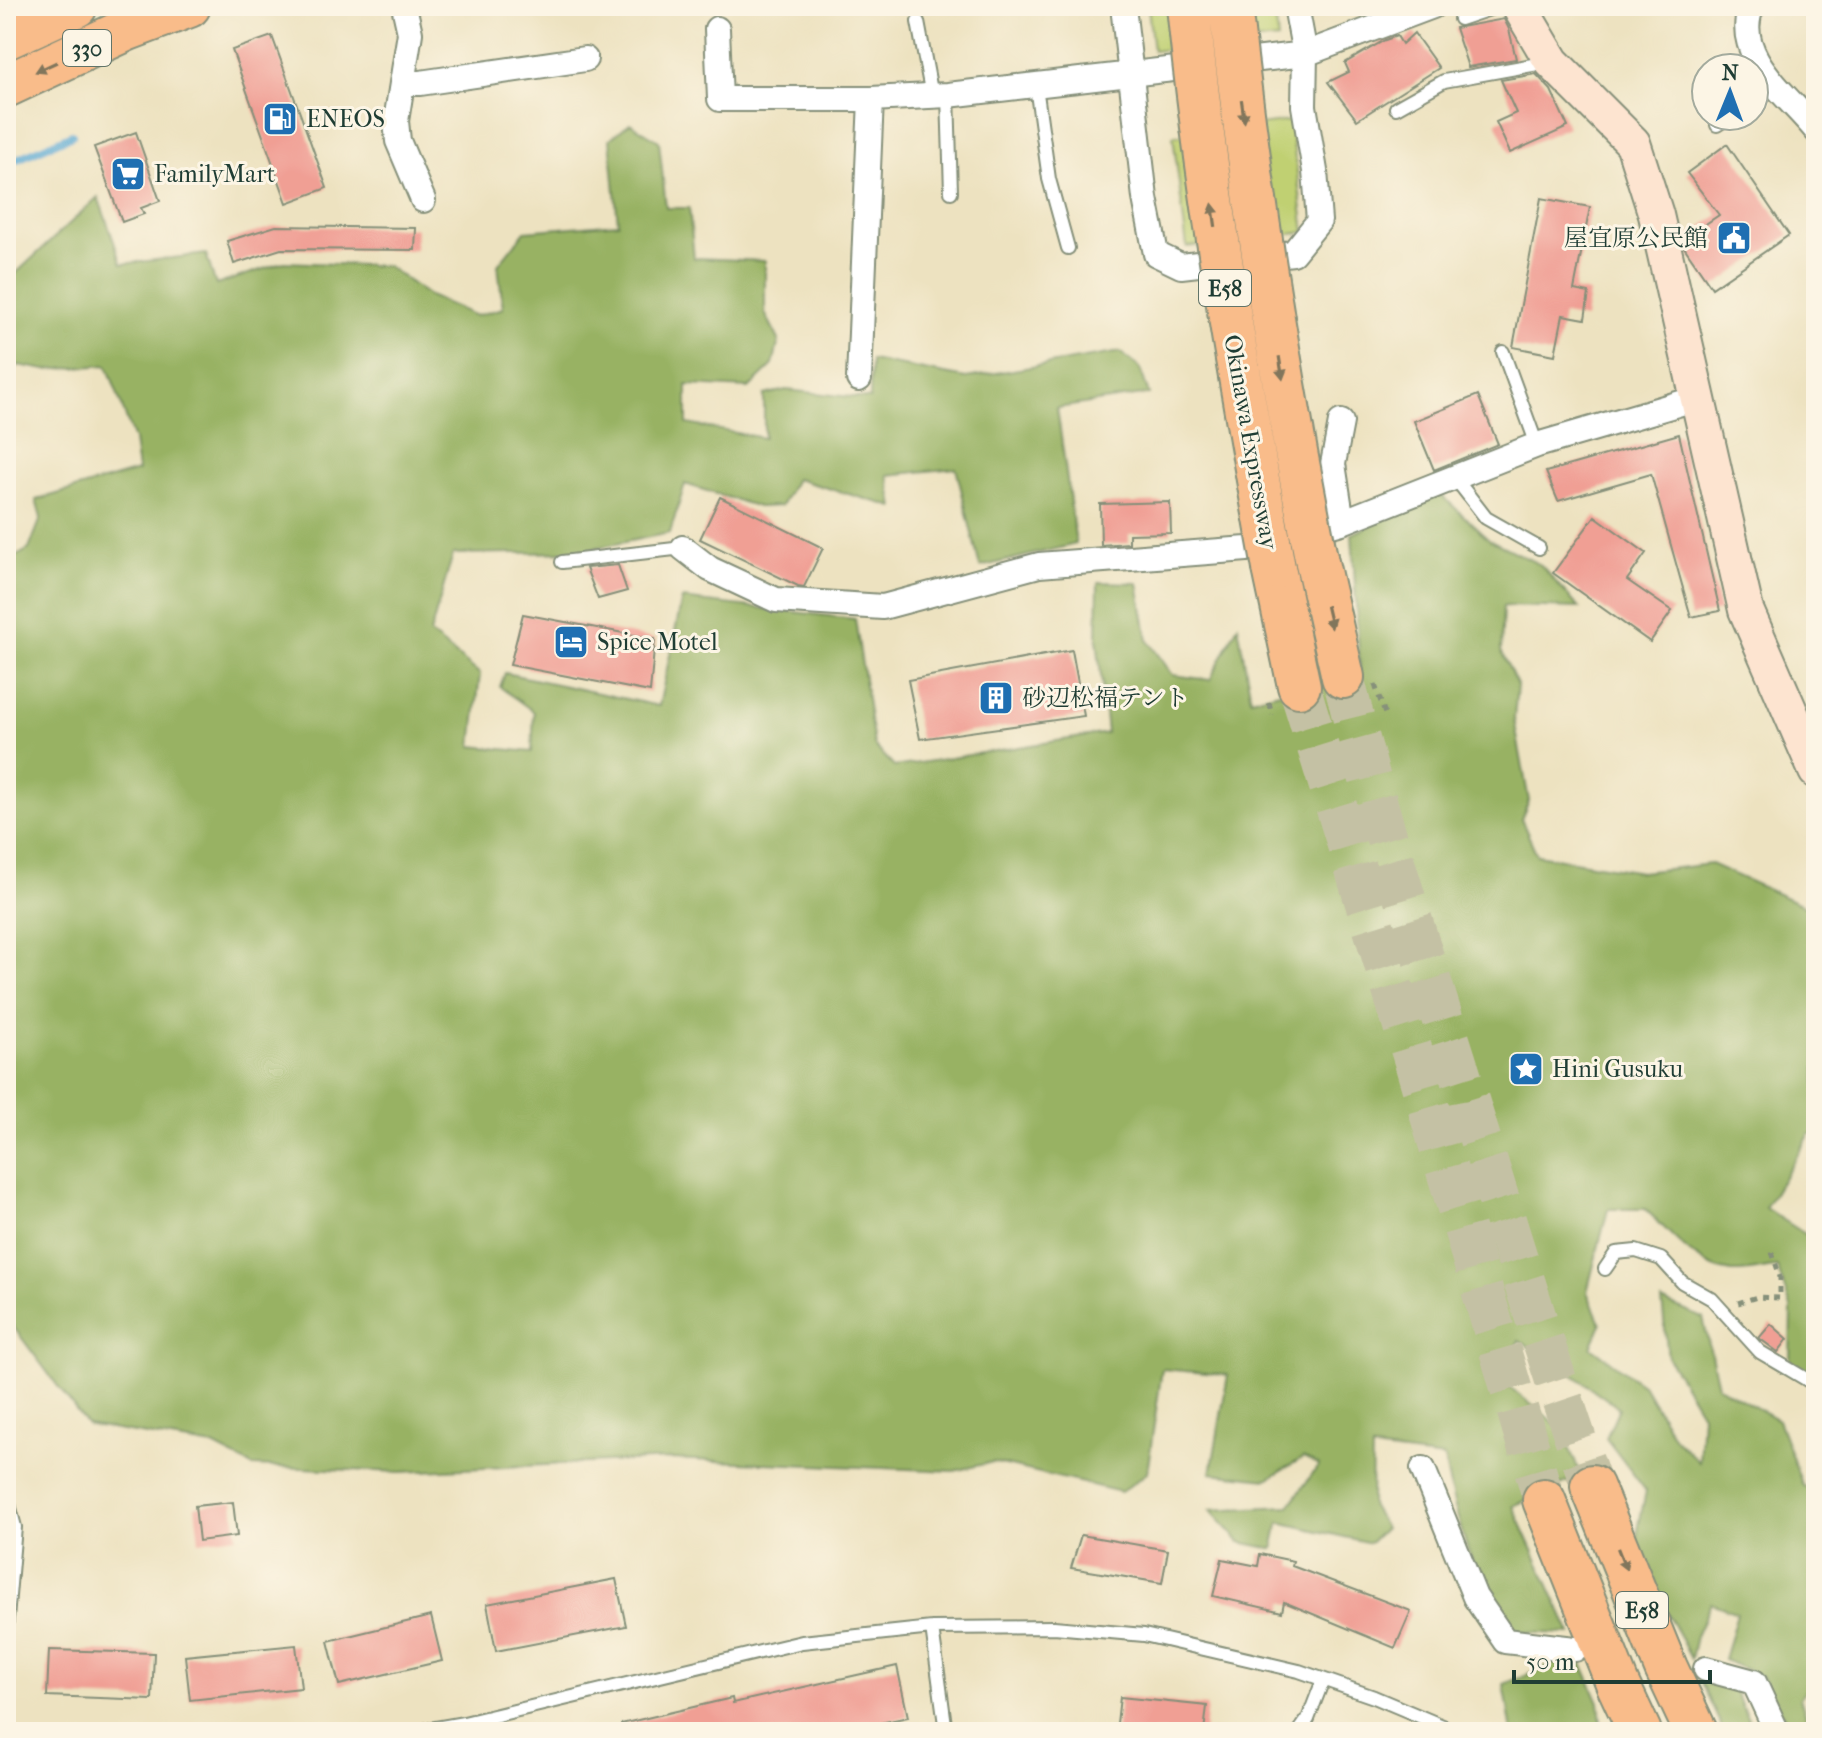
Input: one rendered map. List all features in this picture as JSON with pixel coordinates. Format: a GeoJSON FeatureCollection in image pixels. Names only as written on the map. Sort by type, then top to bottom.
{"type":"FeatureCollection","features":[{"type":"Feature","properties":{"kind":"highway","name":"330"},"geometry":{"type":"LineString","coordinates":[[6,38],[76,6]]}},
{"type":"Feature","properties":{"kind":"highway","name":"330"},"geometry":{"type":"LineString","coordinates":[[6,86],[128,29],[189,6]]}},
{"type":"Feature","properties":{"kind":"highway","name":"Okinawa Expressway"},"geometry":{"type":"LineString","coordinates":[[1188,6],[1196,91],[1234,355],[1299,686]]}},
{"type":"Feature","properties":{"kind":"highway","name":"Okinawa Expressway"},"geometry":{"type":"LineString","coordinates":[[1230,6],[1276,337],[1316,558],[1343,677]]}},
{"type":"Feature","properties":{"kind":"highway","name":"E58"},"geometry":{"type":"LineString","coordinates":[[1592,1486],[1666,1668],[1696,1732]]}},
{"type":"Feature","properties":{"kind":"highway","name":"E58"},"geometry":{"type":"LineString","coordinates":[[1544,1500],[1640,1732]]}},
{"type":"Feature","properties":{"kind":"street"},"geometry":{"type":"LineString","coordinates":[[404,6],[410,33],[396,121],[398,141],[423,200]]}},
{"type":"Feature","properties":{"kind":"street"},"geometry":{"type":"LineString","coordinates":[[1123,6],[1145,198],[1156,254],[1181,266],[1293,253],[1319,221],[1315,171],[1304,106],[1305,54],[1296,6]]}},
{"type":"Feature","properties":{"kind":"street"},"geometry":{"type":"LineString","coordinates":[[717,29],[720,99],[871,99],[1036,86],[1305,54],[1433,6]]}},
{"type":"Feature","properties":{"kind":"street"},"geometry":{"type":"LineString","coordinates":[[1519,6],[1552,62],[1633,143],[1656,215],[1746,610],[1816,771]]}},
{"type":"Feature","properties":{"kind":"street"},"geometry":{"type":"LineString","coordinates":[[1752,6],[1747,17],[1748,43],[1760,65],[1816,130]]}},
{"type":"Feature","properties":{"kind":"street"},"geometry":{"type":"LineString","coordinates":[[402,83],[585,59]]}},
{"type":"Feature","properties":{"kind":"street"},"geometry":{"type":"LineString","coordinates":[[859,379],[871,99]]}},
{"type":"Feature","properties":{"kind":"street"},"geometry":{"type":"LineString","coordinates":[[683,548],[710,569],[776,600],[883,607],[1039,565],[1247,549],[1342,522],[1537,445],[1698,398]]}},
{"type":"Feature","properties":{"kind":"street"},"geometry":{"type":"LineString","coordinates":[[1341,422],[1333,464],[1342,522]]}},
{"type":"Feature","properties":{"kind":"street"},"geometry":{"type":"LineString","coordinates":[[1423,1469],[1475,1597],[1505,1641],[1575,1649]]}},
{"type":"Feature","properties":{"kind":"street"},"geometry":{"type":"LineString","coordinates":[[1706,1669],[1754,1682],[1777,1732]]}},
{"type":"Feature","properties":{"kind":"lane"},"geometry":{"type":"LineString","coordinates":[[1460,19],[1499,6]]}},
{"type":"Feature","properties":{"kind":"lane"},"geometry":{"type":"LineString","coordinates":[[918,22],[940,95],[951,192]]}},
{"type":"Feature","properties":{"kind":"lane"},"geometry":{"type":"LineString","coordinates":[[1396,108],[1444,81],[1552,62]]}},
{"type":"Feature","properties":{"kind":"lane"},"geometry":{"type":"LineString","coordinates":[[1770,87],[1776,83]]}},
{"type":"Feature","properties":{"kind":"lane"},"geometry":{"type":"LineString","coordinates":[[1036,86],[1049,179],[1068,248]]}},
{"type":"Feature","properties":{"kind":"lane"},"geometry":{"type":"LineString","coordinates":[[1503,352],[1537,445]]}},
{"type":"Feature","properties":{"kind":"lane"},"geometry":{"type":"LineString","coordinates":[[1455,478],[1486,518],[1539,548]]}},
{"type":"Feature","properties":{"kind":"lane"},"geometry":{"type":"LineString","coordinates":[[562,562],[683,548]]}},
{"type":"Feature","properties":{"kind":"lane"},"geometry":{"type":"LineString","coordinates":[[1605,1269],[1616,1253],[1636,1251],[1661,1259],[1682,1282],[1712,1299],[1760,1352],[1816,1385]]}},
{"type":"Feature","properties":{"kind":"lane"},"geometry":{"type":"LineString","coordinates":[[6,1493],[15,1527],[6,1630]]}},
{"type":"Feature","properties":{"kind":"lane"},"geometry":{"type":"LineString","coordinates":[[413,1732],[464,1723],[802,1642],[932,1628],[1054,1627],[1144,1635],[1299,1671],[1374,1697],[1457,1732]]}},
{"type":"Feature","properties":{"kind":"lane"},"geometry":{"type":"LineString","coordinates":[[932,1628],[946,1732]]}},
{"type":"Feature","properties":{"kind":"lane"},"geometry":{"type":"LineString","coordinates":[[1299,1732],[1308,1719],[1323,1680]]}},
{"type":"Feature","properties":{"kind":"path"},"geometry":{"type":"LineString","coordinates":[[1726,1315],[1738,1303],[1757,1297],[1780,1298],[1780,1277],[1772,1252]]}},
{"type":"Feature","properties":{"kind":"green space"},"geometry":{"type":"Polygon","coordinates":[[[1148,6],[1274,6],[1278,39],[1153,51],[1148,6]]]}},
{"type":"Feature","properties":{"kind":"green space"},"geometry":{"type":"Polygon","coordinates":[[[1290,121],[1305,232],[1187,247],[1173,136],[1290,121]]]}},
{"type":"Feature","properties":{"kind":"green space"},"geometry":{"type":"Polygon","coordinates":[[[630,123],[659,141],[666,208],[689,208],[694,258],[765,261],[765,313],[779,340],[773,365],[749,388],[687,385],[687,424],[764,438],[764,395],[786,390],[870,399],[871,360],[966,378],[1120,352],[1140,368],[1149,394],[1057,408],[1076,544],[980,567],[956,468],[888,475],[894,507],[796,479],[781,506],[758,507],[685,484],[670,533],[576,552],[453,554],[430,634],[480,674],[472,746],[532,752],[534,712],[500,687],[505,673],[659,706],[682,599],[855,619],[874,745],[894,767],[1107,733],[1097,638],[1098,582],[1138,583],[1148,641],[1173,675],[1210,680],[1238,625],[1251,699],[1360,672],[1352,534],[1440,494],[1490,540],[1541,565],[1579,608],[1503,606],[1501,651],[1517,685],[1514,719],[1529,801],[1521,819],[1537,855],[1641,872],[1711,864],[1816,911],[1816,1133],[1810,1134],[1765,1208],[1816,1241],[1816,1378],[1790,1363],[1791,1308],[1777,1267],[1732,1272],[1707,1264],[1685,1248],[1645,1209],[1608,1209],[1587,1292],[1601,1325],[1591,1347],[1643,1385],[1674,1438],[1699,1462],[1702,1414],[1668,1358],[1662,1301],[1703,1318],[1718,1386],[1778,1420],[1803,1486],[1816,1490],[1816,1685],[1811,1683],[1800,1698],[1809,1723],[1790,1727],[1761,1676],[1724,1660],[1737,1613],[1711,1603],[1696,1636],[1691,1659],[1634,1549],[1646,1491],[1606,1438],[1619,1408],[1519,1341],[1498,1378],[1561,1428],[1581,1476],[1513,1506],[1571,1634],[1507,1632],[1484,1590],[1467,1548],[1444,1458],[1372,1449],[1371,1505],[1385,1528],[1370,1543],[1279,1522],[1273,1549],[1240,1542],[1210,1510],[1289,1506],[1319,1465],[1303,1458],[1267,1479],[1211,1473],[1228,1375],[1162,1369],[1147,1473],[1121,1492],[993,1462],[954,1471],[670,1459],[400,1472],[252,1466],[213,1446],[87,1425],[6,1317],[6,562],[29,549],[41,518],[36,500],[138,471],[134,440],[107,365],[46,370],[18,365],[6,377],[6,277],[11,278],[98,197],[122,264],[206,254],[216,285],[284,262],[387,266],[429,296],[476,316],[503,308],[498,265],[525,231],[618,223],[610,139],[630,123]]]}},
{"type":"Feature","properties":{"kind":"green space"},"geometry":{"type":"Polygon","coordinates":[[[1578,1654],[1599,1702],[1602,1732],[1512,1732],[1504,1684],[1578,1654]]]}},
{"type":"Feature","properties":{"kind":"green space"},"geometry":{"type":"Polygon","coordinates":[[[1700,1680],[1734,1689],[1754,1732],[1724,1732],[1700,1680]]]}},
{"type":"Feature","properties":{"kind":"building"},"geometry":{"type":"Polygon","coordinates":[[[1504,19],[1516,59],[1468,67],[1455,28],[1504,19]]]}},
{"type":"Feature","properties":{"kind":"building"},"geometry":{"type":"Polygon","coordinates":[[[1414,33],[1439,68],[1357,120],[1328,82],[1349,72],[1345,63],[1385,40],[1397,36],[1402,44],[1414,33]]]}},
{"type":"Feature","properties":{"kind":"building","name":"ENEOS"},"geometry":{"type":"Polygon","coordinates":[[[272,36],[327,188],[287,203],[232,50],[272,36]]]}},
{"type":"Feature","properties":{"kind":"building"},"geometry":{"type":"Polygon","coordinates":[[[1536,74],[1551,90],[1568,127],[1510,153],[1496,122],[1516,113],[1501,80],[1536,74]]]}},
{"type":"Feature","properties":{"kind":"building","name":"FamilyMart"},"geometry":{"type":"Polygon","coordinates":[[[136,132],[160,201],[141,208],[144,214],[122,222],[94,147],[136,132]]]}},
{"type":"Feature","properties":{"kind":"building","name":"屋宜原公民館"},"geometry":{"type":"Polygon","coordinates":[[[1727,144],[1789,235],[1712,288],[1682,240],[1719,215],[1687,173],[1727,144]]]}},
{"type":"Feature","properties":{"kind":"building"},"geometry":{"type":"Polygon","coordinates":[[[1541,198],[1590,207],[1574,290],[1589,293],[1585,319],[1563,315],[1555,355],[1513,347],[1541,198]]]}},
{"type":"Feature","properties":{"kind":"building"},"geometry":{"type":"Polygon","coordinates":[[[276,226],[416,228],[415,250],[281,249],[234,264],[227,241],[276,226]]]}},
{"type":"Feature","properties":{"kind":"building"},"geometry":{"type":"Polygon","coordinates":[[[1478,395],[1498,444],[1434,470],[1414,421],[1478,395]]]}},
{"type":"Feature","properties":{"kind":"building"},"geometry":{"type":"Polygon","coordinates":[[[1679,434],[1720,611],[1691,617],[1651,474],[1558,501],[1546,472],[1679,434]]]}},
{"type":"Feature","properties":{"kind":"building"},"geometry":{"type":"Polygon","coordinates":[[[720,497],[823,548],[804,587],[700,539],[720,497]]]}},
{"type":"Feature","properties":{"kind":"building"},"geometry":{"type":"Polygon","coordinates":[[[1170,502],[1171,533],[1129,534],[1129,543],[1101,545],[1100,504],[1170,502]]]}},
{"type":"Feature","properties":{"kind":"building"},"geometry":{"type":"Polygon","coordinates":[[[1595,516],[1646,553],[1627,580],[1672,611],[1650,642],[1553,573],[1595,516]]]}},
{"type":"Feature","properties":{"kind":"building"},"geometry":{"type":"Polygon","coordinates":[[[618,565],[627,591],[598,599],[586,568],[618,565]]]}},
{"type":"Feature","properties":{"kind":"building"},"geometry":{"type":"Polygon","coordinates":[[[523,614],[655,639],[650,692],[510,665],[523,614]]]}},
{"type":"Feature","properties":{"kind":"building","name":"砂辺松福テント"},"geometry":{"type":"Polygon","coordinates":[[[1072,650],[1084,716],[920,739],[908,680],[1072,650]]]}},
{"type":"Feature","properties":{"kind":"building"},"geometry":{"type":"Polygon","coordinates":[[[1771,1324],[1788,1339],[1778,1352],[1759,1338],[1771,1324]]]}},
{"type":"Feature","properties":{"kind":"building"},"geometry":{"type":"Polygon","coordinates":[[[233,1502],[237,1536],[199,1541],[195,1506],[233,1502]]]}},
{"type":"Feature","properties":{"kind":"building"},"geometry":{"type":"Polygon","coordinates":[[[1081,1535],[1168,1550],[1162,1583],[1071,1568],[1081,1535]]]}},
{"type":"Feature","properties":{"kind":"building"},"geometry":{"type":"Polygon","coordinates":[[[1260,1554],[1293,1561],[1292,1566],[1411,1611],[1395,1648],[1284,1602],[1282,1612],[1213,1596],[1222,1559],[1258,1566],[1260,1554]]]}},
{"type":"Feature","properties":{"kind":"building"},"geometry":{"type":"Polygon","coordinates":[[[616,1579],[626,1626],[496,1651],[487,1604],[616,1579]]]}},
{"type":"Feature","properties":{"kind":"building"},"geometry":{"type":"Polygon","coordinates":[[[431,1616],[442,1661],[339,1685],[328,1641],[431,1616]]]}},
{"type":"Feature","properties":{"kind":"building"},"geometry":{"type":"Polygon","coordinates":[[[296,1645],[301,1688],[190,1700],[185,1656],[296,1645]]]}},
{"type":"Feature","properties":{"kind":"building"},"geometry":{"type":"Polygon","coordinates":[[[49,1650],[154,1653],[152,1700],[47,1696],[49,1650]]]}},
{"type":"Feature","properties":{"kind":"building"},"geometry":{"type":"Polygon","coordinates":[[[897,1666],[908,1717],[839,1732],[622,1732],[621,1724],[732,1698],[733,1703],[897,1666]]]}},
{"type":"Feature","properties":{"kind":"building"},"geometry":{"type":"Polygon","coordinates":[[[1120,1697],[1207,1706],[1204,1732],[1116,1732],[1120,1697]]]}},
{"type":"Feature","properties":{"kind":"waterway"},"geometry":{"type":"LineString","coordinates":[[6,164],[72,135]]}},
{"type":"Feature","properties":{"kind":"tunnel"},"geometry":{"type":"LineString","coordinates":[[1343,677],[1418,942],[1592,1486]]}},
{"type":"Feature","properties":{"kind":"tunnel"},"geometry":{"type":"LineString","coordinates":[[1299,686],[1413,1055],[1544,1500]]}},
{"type":"Feature","properties":{"kind":"place","name":"ENEOS"},"geometry":{"type":"Point","coordinates":[280,119]}},
{"type":"Feature","properties":{"kind":"place","name":"FamilyMart"},"geometry":{"type":"Point","coordinates":[128,174]}},
{"type":"Feature","properties":{"kind":"place","name":"屋宜原公民館"},"geometry":{"type":"Point","coordinates":[1734,238]}},
{"type":"Feature","properties":{"kind":"place","name":"Spice Motel"},"geometry":{"type":"Point","coordinates":[571,642]}},
{"type":"Feature","properties":{"kind":"place","name":"砂辺松福テント"},"geometry":{"type":"Point","coordinates":[996,698]}},
{"type":"Feature","properties":{"kind":"place","name":"Hini Gusuku"},"geometry":{"type":"Point","coordinates":[1526,1069]}}]}
